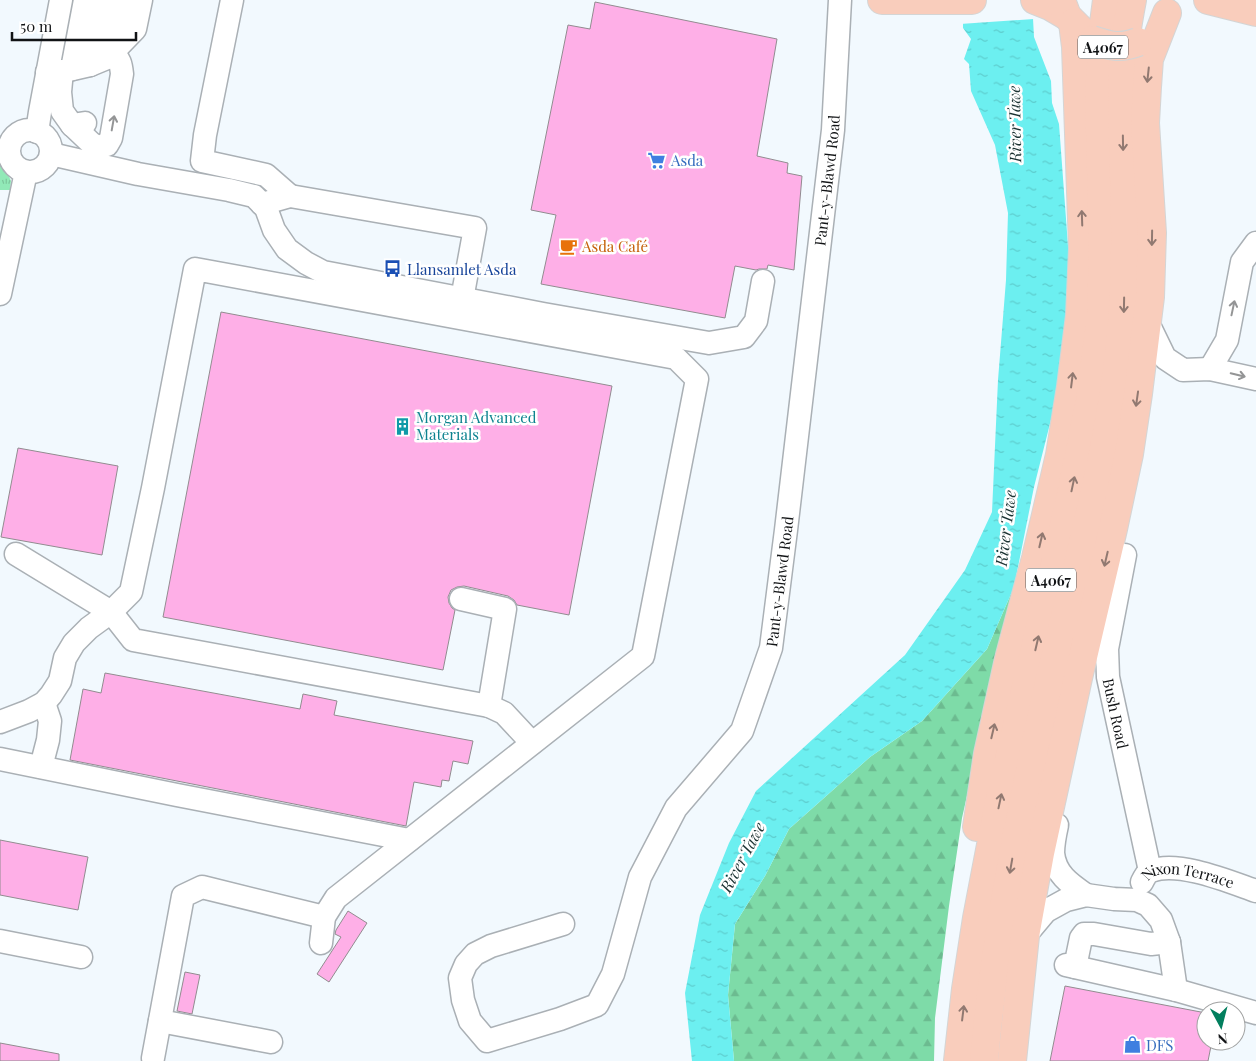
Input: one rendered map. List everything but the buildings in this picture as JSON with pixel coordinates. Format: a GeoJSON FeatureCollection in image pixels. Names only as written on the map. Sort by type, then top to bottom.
{"type":"FeatureCollection","features":[{"type":"Feature","properties":{"kind":"main road"},"geometry":{"type":"LineString","coordinates":[[882,0],[972,0]]}},
{"type":"Feature","properties":{"kind":"main road"},"geometry":{"type":"LineString","coordinates":[[1035,0],[1050,6],[1073,20],[1109,46],[1130,46],[1147,37],[1170,6]]}},
{"type":"Feature","properties":{"kind":"main road","name":"A4067"},"geometry":{"type":"LineString","coordinates":[[958,1061],[966,989],[977,918],[1000,798],[1069,504],[1090,401],[1101,316],[1104,250],[1099,94],[1107,0]]}},
{"type":"Feature","properties":{"kind":"main road","name":"A4067"},"geometry":{"type":"LineString","coordinates":[[986,1061],[987,1031],[1002,918],[1023,802],[1083,545],[1112,402],[1123,315],[1125,246],[1123,62],[1132,0]]}},
{"type":"Feature","properties":{"kind":"main road"},"geometry":{"type":"LineString","coordinates":[[1208,0],[1256,12]]}},
{"type":"Feature","properties":{"kind":"main road"},"geometry":{"type":"LineString","coordinates":[[1012,1061],[1025,936],[1040,853],[1129,454],[1150,297],[1152,233],[1145,123],[1146,87],[1149,59],[1170,6]]}},
{"type":"Feature","properties":{"kind":"main road"},"geometry":{"type":"LineString","coordinates":[[977,918],[973,855],[988,754],[1009,659],[1036,558],[1060,455],[1080,316],[1083,249],[1076,47],[1073,20]]}},
{"type":"Feature","properties":{"kind":"street"},"geometry":{"type":"LineString","coordinates":[[61,0],[74,69]]}},
{"type":"Feature","properties":{"kind":"street"},"geometry":{"type":"LineString","coordinates":[[37,132],[40,112],[74,69],[85,0]]}},
{"type":"Feature","properties":{"kind":"street"},"geometry":{"type":"LineString","coordinates":[[104,0],[74,69],[60,92],[62,111],[80,124],[92,144],[100,147],[108,145],[111,138],[122,74],[119,59],[112,53]]}},
{"type":"Feature","properties":{"kind":"street"},"geometry":{"type":"LineString","coordinates":[[112,53],[122,0]]}},
{"type":"Feature","properties":{"kind":"street"},"geometry":{"type":"LineString","coordinates":[[74,69],[107,58],[112,53],[135,29],[141,0]]}},
{"type":"Feature","properties":{"kind":"street"},"geometry":{"type":"LineString","coordinates":[[232,0],[202,161],[266,175],[290,196]]}},
{"type":"Feature","properties":{"kind":"street","name":"Pant-y-Blawd Road"},"geometry":{"type":"LineString","coordinates":[[563,924],[491,946],[475,954],[466,964],[460,978],[463,1000],[470,1021],[488,1041],[560,1019],[597,1005],[613,974],[640,877],[676,808],[742,731],[771,648],[833,130],[840,0]]}},
{"type":"Feature","properties":{"kind":"street"},"geometry":{"type":"LineString","coordinates":[[30,130],[37,132],[48,141],[51,154],[45,166],[40,170],[26,172],[14,166],[5,145],[23,131],[30,130]]}},
{"type":"Feature","properties":{"kind":"street"},"geometry":{"type":"LineString","coordinates":[[51,154],[138,174],[254,196],[266,208],[274,230],[287,249],[306,263],[323,272],[543,314],[709,343],[744,337],[756,321],[763,281]]}},
{"type":"Feature","properties":{"kind":"street"},"geometry":{"type":"LineString","coordinates":[[1,286],[26,172]]}},
{"type":"Feature","properties":{"kind":"street"},"geometry":{"type":"LineString","coordinates":[[262,204],[290,196],[475,228],[462,299]]}},
{"type":"Feature","properties":{"kind":"street"},"geometry":{"type":"LineString","coordinates":[[1210,369],[1227,340],[1242,262],[1256,243]]}},
{"type":"Feature","properties":{"kind":"street"},"geometry":{"type":"LineString","coordinates":[[1239,281],[1256,260]]}},
{"type":"Feature","properties":{"kind":"street"},"geometry":{"type":"LineString","coordinates":[[0,722],[44,703],[60,682],[65,658],[74,644],[89,628],[111,612],[131,592],[195,269],[676,358],[697,379],[643,656],[336,898],[324,916],[321,943]]}},
{"type":"Feature","properties":{"kind":"street"},"geometry":{"type":"LineString","coordinates":[[1148,321],[1165,358],[1183,370],[1210,369],[1256,380]]}},
{"type":"Feature","properties":{"kind":"street"},"geometry":{"type":"LineString","coordinates":[[16,554],[111,612],[133,640],[154,654],[213,665],[489,706],[504,713],[532,743]]}},
{"type":"Feature","properties":{"kind":"street","name":"Bush Road"},"geometry":{"type":"LineString","coordinates":[[1125,555],[1107,649],[1108,677],[1150,871]]}},
{"type":"Feature","properties":{"kind":"street"},"geometry":{"type":"LineString","coordinates":[[461,599],[505,609],[489,706]]}},
{"type":"Feature","properties":{"kind":"street"},"geometry":{"type":"LineString","coordinates":[[41,767],[48,740],[50,721],[44,703]]}},
{"type":"Feature","properties":{"kind":"street"},"geometry":{"type":"LineString","coordinates":[[1070,719],[1053,852],[1056,867],[1067,882],[1086,895]]}},
{"type":"Feature","properties":{"kind":"street"},"geometry":{"type":"LineString","coordinates":[[0,758],[409,840]]}},
{"type":"Feature","properties":{"kind":"street","name":"Nixon Terrace"},"geometry":{"type":"LineString","coordinates":[[1137,900],[1143,880],[1150,871],[1165,868],[1182,868],[1221,878],[1256,891]]}},
{"type":"Feature","properties":{"kind":"street"},"geometry":{"type":"LineString","coordinates":[[152,1058],[183,896],[202,887],[324,916]]}},
{"type":"Feature","properties":{"kind":"street"},"geometry":{"type":"LineString","coordinates":[[1025,936],[1046,911],[1066,900],[1086,895],[1137,900],[1148,905],[1161,920],[1169,942],[1176,990]]}},
{"type":"Feature","properties":{"kind":"street"},"geometry":{"type":"LineString","coordinates":[[1169,942],[1151,944],[1084,934],[1071,966],[1176,990],[1256,1013]]}},
{"type":"Feature","properties":{"kind":"street"},"geometry":{"type":"LineString","coordinates":[[0,941],[81,957]]}},
{"type":"Feature","properties":{"kind":"street"},"geometry":{"type":"LineString","coordinates":[[160,1021],[271,1042]]}},
{"type":"Feature","properties":{"kind":"green space"},"geometry":{"type":"Polygon","coordinates":[[[0,159],[11,181],[10,190],[0,190],[0,159]]]}},
{"type":"Feature","properties":{"kind":"green space"},"geometry":{"type":"Polygon","coordinates":[[[1014,587],[962,818],[935,1018],[934,1061],[734,1061],[728,995],[735,924],[765,876],[789,829],[870,757],[922,721],[987,649],[1014,587]]]}},
{"type":"Feature","properties":{"kind":"water","name":"River Tawe"},"geometry":{"type":"Polygon","coordinates":[[[1032,0],[1034,37],[1051,81],[1052,103],[1059,124],[1069,259],[1068,315],[1059,388],[1034,487],[1014,587],[987,649],[922,721],[870,757],[789,829],[765,876],[735,924],[728,995],[734,1061],[692,1061],[685,993],[700,915],[729,843],[756,791],[905,655],[965,570],[992,512],[998,380],[1006,280],[1008,213],[995,145],[971,91],[969,64],[964,59],[971,39],[963,28],[963,20],[1032,0]]]}},
{"type":"Feature","properties":{"kind":"pier"},"geometry":{"type":"Polygon","coordinates":[[[960,0],[1033,0],[1034,19],[960,24],[960,0]]]}},
{"type":"Feature","properties":{"kind":"place","name":"Asda"},"geometry":{"type":"Point","coordinates":[657,160]}},
{"type":"Feature","properties":{"kind":"place","name":"Asda Café"},"geometry":{"type":"Point","coordinates":[568,246]}},
{"type":"Feature","properties":{"kind":"place","name":"Llansamlet Asda"},"geometry":{"type":"Point","coordinates":[393,269]}},
{"type":"Feature","properties":{"kind":"place","name":"Morgan Advanced Materials"},"geometry":{"type":"Point","coordinates":[402,426]}},
{"type":"Feature","properties":{"kind":"place","name":"DFS"},"geometry":{"type":"Point","coordinates":[1132,1045]}}]}
